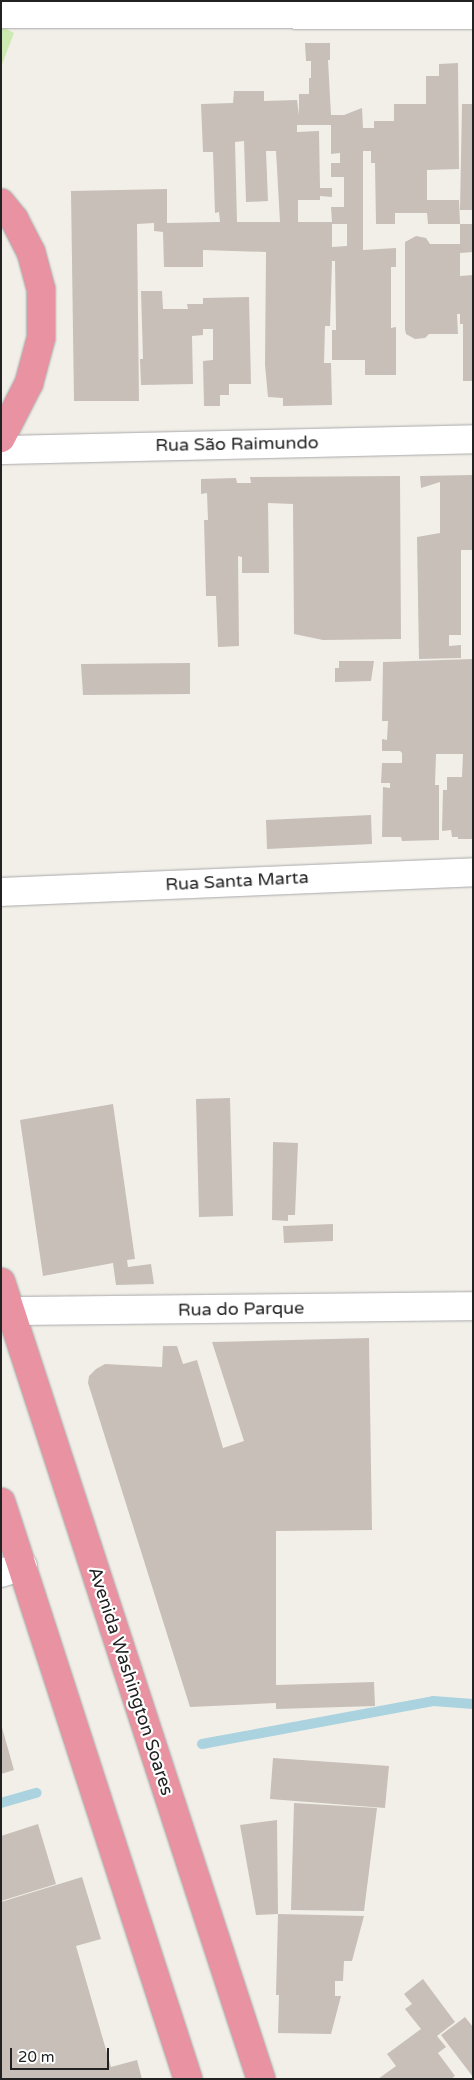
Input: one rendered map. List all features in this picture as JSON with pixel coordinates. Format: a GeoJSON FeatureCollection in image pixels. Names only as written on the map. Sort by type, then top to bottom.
{"type":"FeatureCollection","features":[{"type":"Feature","properties":{"kind":"highway"},"geometry":{"type":"LineString","coordinates":[[1,203],[14,219],[31,252],[41,290],[41,338],[30,383],[1,438]]}},
{"type":"Feature","properties":{"kind":"highway","name":"Avenida Washington Soares"},"geometry":{"type":"LineString","coordinates":[[1,1282],[262,2079]]}},
{"type":"Feature","properties":{"kind":"highway"},"geometry":{"type":"LineString","coordinates":[[1,1502],[12,1569],[188,2079]]}},
{"type":"Feature","properties":{"kind":"street"},"geometry":{"type":"LineString","coordinates":[[1,14],[42,8],[473,15]]}},
{"type":"Feature","properties":{"kind":"street","name":"Rua São Raimundo"},"geometry":{"type":"LineString","coordinates":[[1,450],[473,439]]}},
{"type":"Feature","properties":{"kind":"street","name":"Rua Santa Marta"},"geometry":{"type":"LineString","coordinates":[[1,892],[473,872]]}},
{"type":"Feature","properties":{"kind":"street","name":"Rua do Parque"},"geometry":{"type":"LineString","coordinates":[[10,1311],[473,1306]]}},
{"type":"Feature","properties":{"kind":"green space"},"geometry":{"type":"Polygon","coordinates":[[[1,26],[14,33],[1,67],[1,26]]]}},
{"type":"Feature","properties":{"kind":"building"},"geometry":{"type":"Polygon","coordinates":[[[305,43],[330,43],[330,60],[328,60],[331,115],[344,115],[362,108],[363,128],[374,128],[374,121],[394,121],[394,104],[426,104],[426,76],[439,76],[439,64],[458,63],[459,169],[427,170],[427,200],[459,200],[460,224],[428,224],[427,213],[395,213],[395,224],[376,224],[375,163],[371,163],[371,151],[363,151],[363,250],[396,248],[396,267],[391,267],[391,328],[396,327],[396,375],[365,375],[365,360],[332,360],[332,330],[336,330],[335,261],[332,261],[330,326],[325,326],[324,363],[331,363],[332,405],[283,406],[283,398],[268,397],[265,365],[266,252],[203,250],[203,267],[164,267],[163,232],[154,231],[154,223],[137,224],[139,401],[74,401],[71,191],[167,189],[167,223],[220,222],[219,212],[215,213],[213,152],[203,152],[201,104],[233,103],[234,91],[264,91],[264,101],[297,100],[299,115],[299,94],[309,94],[311,61],[306,61],[305,43]],[[297,125],[297,132],[319,131],[320,188],[332,188],[332,197],[320,196],[320,200],[298,200],[298,222],[332,222],[331,207],[344,207],[344,177],[331,177],[331,163],[340,163],[340,153],[331,154],[331,125],[297,125]],[[244,141],[235,142],[237,222],[280,222],[276,151],[266,151],[268,201],[246,202],[244,141]],[[332,224],[332,247],[347,246],[347,224],[332,224]]]}},
{"type":"Feature","properties":{"kind":"building"},"geometry":{"type":"Polygon","coordinates":[[[462,104],[473,104],[473,210],[460,210],[462,104]]]}},
{"type":"Feature","properties":{"kind":"building"},"geometry":{"type":"Polygon","coordinates":[[[460,224],[473,224],[473,252],[460,253],[460,276],[473,275],[473,381],[463,381],[463,324],[460,324],[460,314],[457,314],[458,334],[429,334],[425,338],[415,339],[406,334],[405,329],[405,242],[416,236],[426,238],[430,244],[460,244],[460,224]]]}},
{"type":"Feature","properties":{"kind":"building"},"geometry":{"type":"Polygon","coordinates":[[[141,291],[162,291],[163,309],[188,309],[187,304],[203,304],[203,298],[249,297],[251,384],[229,384],[229,395],[220,395],[220,406],[204,406],[203,361],[213,360],[213,329],[203,329],[203,335],[192,336],[193,384],[141,385],[140,359],[143,359],[141,291]]]}},
{"type":"Feature","properties":{"kind":"building"},"geometry":{"type":"Polygon","coordinates":[[[473,475],[473,550],[461,550],[461,635],[449,635],[449,646],[461,645],[461,658],[419,659],[417,537],[440,533],[440,482],[421,488],[420,476],[473,475]]]}},
{"type":"Feature","properties":{"kind":"building"},"geometry":{"type":"Polygon","coordinates":[[[400,476],[401,639],[323,640],[294,634],[293,504],[268,503],[269,573],[242,573],[242,557],[238,556],[239,646],[218,647],[216,596],[206,596],[204,520],[208,520],[207,493],[201,494],[201,479],[236,478],[237,483],[251,483],[250,477],[400,476]]]}},
{"type":"Feature","properties":{"kind":"building"},"geometry":{"type":"Polygon","coordinates":[[[473,659],[473,839],[458,839],[458,837],[452,837],[451,830],[442,831],[443,790],[447,790],[447,777],[462,777],[463,754],[436,754],[435,785],[439,785],[439,840],[402,841],[401,837],[382,837],[383,787],[390,788],[390,783],[381,783],[382,763],[402,763],[402,753],[400,751],[382,751],[382,739],[387,740],[388,721],[382,721],[383,662],[473,659]]]}},
{"type":"Feature","properties":{"kind":"building"},"geometry":{"type":"Polygon","coordinates":[[[339,661],[374,661],[371,681],[335,682],[335,668],[339,668],[339,661]]]}},
{"type":"Feature","properties":{"kind":"building"},"geometry":{"type":"Polygon","coordinates":[[[190,663],[190,694],[83,695],[81,664],[190,663]]]}},
{"type":"Feature","properties":{"kind":"building"},"geometry":{"type":"Polygon","coordinates":[[[371,815],[372,844],[267,849],[266,820],[371,815]]]}},
{"type":"Feature","properties":{"kind":"building"},"geometry":{"type":"Polygon","coordinates":[[[230,1098],[233,1216],[199,1217],[196,1099],[230,1098]]]}},
{"type":"Feature","properties":{"kind":"building"},"geometry":{"type":"Polygon","coordinates":[[[113,1104],[135,1259],[127,1260],[128,1267],[151,1264],[154,1284],[116,1285],[113,1263],[43,1276],[20,1120],[113,1104]]]}},
{"type":"Feature","properties":{"kind":"building"},"geometry":{"type":"Polygon","coordinates":[[[273,1142],[298,1143],[295,1215],[288,1215],[288,1221],[272,1220],[273,1142]]]}},
{"type":"Feature","properties":{"kind":"building"},"geometry":{"type":"Polygon","coordinates":[[[333,1224],[333,1241],[284,1243],[283,1226],[333,1224]]]}},
{"type":"Feature","properties":{"kind":"building"},"geometry":{"type":"Polygon","coordinates":[[[369,1338],[372,1530],[276,1531],[276,1685],[374,1682],[375,1706],[276,1709],[276,1703],[190,1707],[88,1383],[89,1376],[105,1364],[162,1367],[163,1346],[177,1346],[183,1364],[197,1360],[223,1448],[244,1441],[212,1342],[369,1338]]]}},
{"type":"Feature","properties":{"kind":"building"},"geometry":{"type":"Polygon","coordinates":[[[1,1724],[14,1770],[1,1774],[1,1724]]]}},
{"type":"Feature","properties":{"kind":"building"},"geometry":{"type":"Polygon","coordinates":[[[273,1758],[389,1766],[385,1808],[270,1799],[273,1758]]]}},
{"type":"Feature","properties":{"kind":"building"},"geometry":{"type":"Polygon","coordinates":[[[294,1803],[377,1808],[364,1911],[291,1910],[294,1803]]]}},
{"type":"Feature","properties":{"kind":"building"},"geometry":{"type":"Polygon","coordinates":[[[277,1820],[278,1914],[256,1915],[240,1825],[277,1820]]]}},
{"type":"Feature","properties":{"kind":"building"},"geometry":{"type":"Polygon","coordinates":[[[38,1824],[56,1884],[1,1901],[1,1836],[38,1824]]]}},
{"type":"Feature","properties":{"kind":"building"},"geometry":{"type":"Polygon","coordinates":[[[82,1877],[101,1939],[76,1946],[111,2067],[137,2060],[142,2079],[1,2079],[1,1902],[82,1877]]]}},
{"type":"Feature","properties":{"kind":"building"},"geometry":{"type":"Polygon","coordinates":[[[278,1914],[364,1916],[352,1961],[344,1961],[343,1981],[335,1981],[335,1996],[341,1996],[331,2034],[278,2033],[279,1995],[276,1995],[278,1914]]]}},
{"type":"Feature","properties":{"kind":"building"},"geometry":{"type":"Polygon","coordinates":[[[423,1979],[455,2022],[437,2036],[446,2047],[438,2053],[455,2076],[451,2079],[378,2079],[396,2066],[387,2054],[421,2029],[405,2009],[412,2004],[404,1994],[423,1979]]]}},
{"type":"Feature","properties":{"kind":"building"},"geometry":{"type":"Polygon","coordinates":[[[465,2017],[473,2027],[473,2077],[441,2035],[465,2017]]]}},
{"type":"Feature","properties":{"kind":"waterway"},"geometry":{"type":"LineString","coordinates":[[202,1744],[433,1701],[473,1704]]}},
{"type":"Feature","properties":{"kind":"waterway"},"geometry":{"type":"LineString","coordinates":[[1,1803],[37,1793]]}}]}
